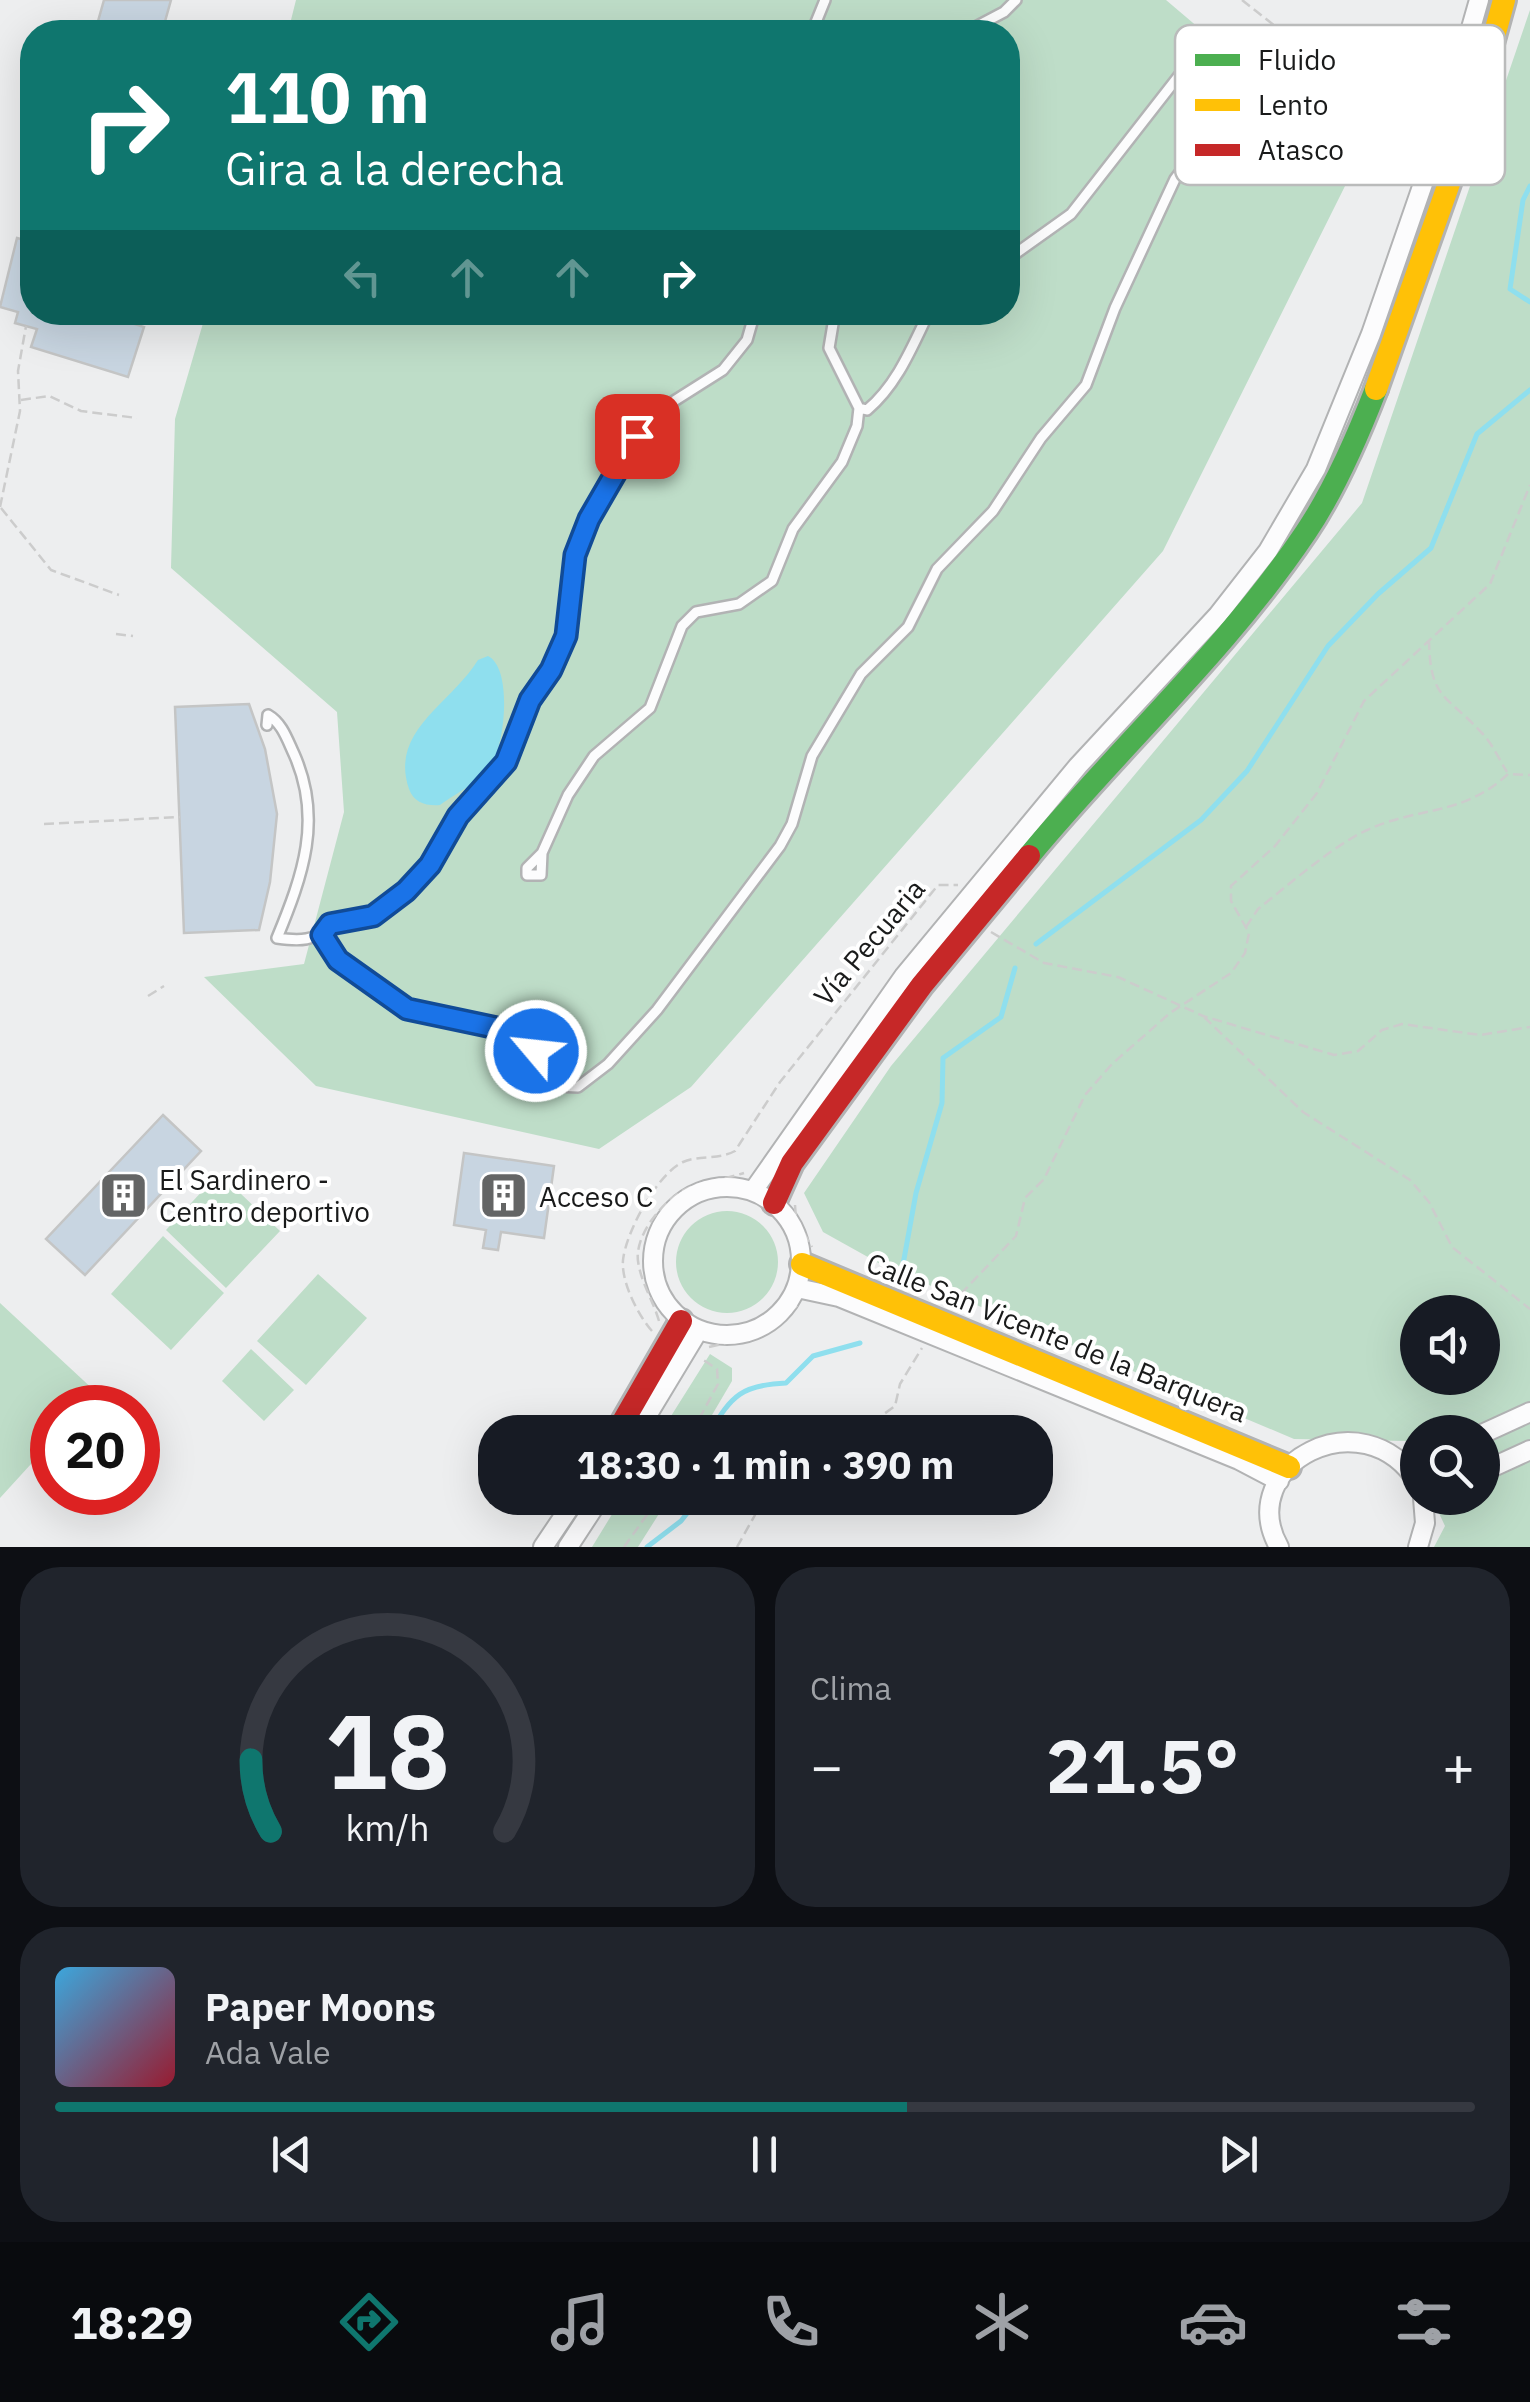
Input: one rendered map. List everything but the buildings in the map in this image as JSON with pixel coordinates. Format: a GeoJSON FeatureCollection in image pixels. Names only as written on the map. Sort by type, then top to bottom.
{"type":"FeatureCollection","features":[{"type":"Feature","properties":{"kind":"street"},"geometry":{"type":"LineString","coordinates":[[1470,25],[1479,0]]}},
{"type":"Feature","properties":{"kind":"street"},"geometry":{"type":"LineString","coordinates":[[1497,25],[1504,0]]}},
{"type":"Feature","properties":{"kind":"street"},"geometry":{"type":"LineString","coordinates":[[774,1203],[792,1162],[1078,766],[1218,615],[1268,551],[1316,469],[1371,334],[1417,185]]}},
{"type":"Feature","properties":{"kind":"street"},"geometry":{"type":"LineString","coordinates":[[753,1191],[904,976],[968,915],[1235,626],[1315,516],[1355,442],[1393,347],[1449,185]]}},
{"type":"Feature","properties":{"kind":"street"},"geometry":{"type":"LineString","coordinates":[[718,1187],[753,1191],[774,1203],[798,1240],[802,1264],[798,1296],[778,1316],[754,1331],[723,1336],[690,1326],[667,1306],[654,1277],[658,1232],[670,1212],[692,1194],[718,1187]]}},
{"type":"Feature","properties":{"kind":"street","name":"Calle San Vicente de la Barquera"},"geometry":{"type":"LineString","coordinates":[[802,1264],[1284,1474]]}},
{"type":"Feature","properties":{"kind":"street","name":"Calle San Vicente de la Barquera"},"geometry":{"type":"LineString","coordinates":[[798,1296],[840,1297],[1238,1460],[1284,1474]]}},
{"type":"Feature","properties":{"kind":"street"},"geometry":{"type":"LineString","coordinates":[[629,1415],[690,1326]]}},
{"type":"Feature","properties":{"kind":"street"},"geometry":{"type":"LineString","coordinates":[[646,1415],[690,1326]]}},
{"type":"Feature","properties":{"kind":"street"},"geometry":{"type":"LineString","coordinates":[[1500,1426],[1530,1412]]}},
{"type":"Feature","properties":{"kind":"street"},"geometry":{"type":"LineString","coordinates":[[1279,1547],[1271,1509],[1284,1474],[1310,1449],[1342,1439],[1378,1445],[1400,1466]]}},
{"type":"Feature","properties":{"kind":"street"},"geometry":{"type":"LineString","coordinates":[[1500,1464],[1530,1450]]}},
{"type":"Feature","properties":{"kind":"street"},"geometry":{"type":"LineString","coordinates":[[543,1547],[565,1515]]}},
{"type":"Feature","properties":{"kind":"street"},"geometry":{"type":"LineString","coordinates":[[568,1547],[589,1515]]}},
{"type":"Feature","properties":{"kind":"street"},"geometry":{"type":"LineString","coordinates":[[1418,1547],[1424,1515]]}},
{"type":"Feature","properties":{"kind":"lane"},"geometry":{"type":"LineString","coordinates":[[989,20],[1016,0]]}},
{"type":"Feature","properties":{"kind":"lane"},"geometry":{"type":"LineString","coordinates":[[1020,251],[1072,214],[1175,80]]}},
{"type":"Feature","properties":{"kind":"lane"},"geometry":{"type":"LineString","coordinates":[[322,935],[338,960],[407,1009],[521,1033],[553,1086],[578,1087],[608,1064],[657,1010],[780,846],[792,824],[812,756],[861,674],[908,627],[937,569],[986,520],[1041,438],[1086,385],[1115,308],[1175,179]]}},
{"type":"Feature","properties":{"kind":"lane"},"geometry":{"type":"LineString","coordinates":[[266,725],[268,715],[273,716],[284,732],[309,798],[306,860],[277,938],[299,941],[322,935],[330,924],[373,916],[406,891],[430,865],[458,816],[506,762],[530,700],[551,670],[566,636],[575,555],[589,519],[637,436],[664,408],[723,370],[748,340],[752,325]]}},
{"type":"Feature","properties":{"kind":"lane"},"geometry":{"type":"LineString","coordinates":[[542,853],[568,795],[594,756],[650,708],[682,626],[696,612],[739,604],[772,581],[793,529],[842,462],[857,426],[859,408],[829,348],[833,325]]}},
{"type":"Feature","properties":{"kind":"lane"},"geometry":{"type":"LineString","coordinates":[[859,408],[867,410],[876,402],[900,370],[922,325]]}},
{"type":"Feature","properties":{"kind":"path"},"geometry":{"type":"LineString","coordinates":[[1242,0],[1274,25]]}},
{"type":"Feature","properties":{"kind":"path"},"geometry":{"type":"LineString","coordinates":[[26,326],[18,371],[19,400],[0,507],[51,570],[119,595]]}},
{"type":"Feature","properties":{"kind":"path"},"geometry":{"type":"LineString","coordinates":[[19,400],[49,396],[81,412],[136,418]]}},
{"type":"Feature","properties":{"kind":"path"},"geometry":{"type":"LineString","coordinates":[[957,1329],[958,1298],[1016,1236],[1025,1198],[1044,1179],[1085,1095],[1112,1064],[1170,1013],[1231,973],[1246,952],[1246,927],[1231,901],[1231,886],[1275,846],[1317,793],[1364,701],[1490,584],[1530,485]]}},
{"type":"Feature","properties":{"kind":"path"},"geometry":{"type":"LineString","coordinates":[[116,634],[133,636]]}},
{"type":"Feature","properties":{"kind":"path"},"geometry":{"type":"LineString","coordinates":[[1429,640],[1430,670],[1438,690],[1450,708],[1484,734],[1508,774]]}},
{"type":"Feature","properties":{"kind":"path"},"geometry":{"type":"LineString","coordinates":[[1246,927],[1258,909],[1362,832],[1452,809],[1490,790],[1508,774],[1530,775]]}},
{"type":"Feature","properties":{"kind":"path"},"geometry":{"type":"LineString","coordinates":[[44,824],[180,817]]}},
{"type":"Feature","properties":{"kind":"path"},"geometry":{"type":"LineString","coordinates":[[958,886],[962,881]]}},
{"type":"Feature","properties":{"kind":"path","name":"Vía Pecuaria"},"geometry":{"type":"LineString","coordinates":[[754,1170],[671,1194],[646,1227],[637,1256],[646,1292],[660,1324],[656,1336],[638,1314],[623,1261],[648,1197],[666,1174],[684,1161],[718,1158],[735,1150],[780,1082],[938,885],[958,882],[968,915]]}},
{"type":"Feature","properties":{"kind":"path"},"geometry":{"type":"LineString","coordinates":[[968,915],[1044,963],[1118,977],[1203,1016],[1334,1054],[1358,1051],[1382,1030],[1402,1024],[1480,1035],[1530,1027]]}},
{"type":"Feature","properties":{"kind":"path"},"geometry":{"type":"LineString","coordinates":[[148,996],[164,986]]}},
{"type":"Feature","properties":{"kind":"path"},"geometry":{"type":"LineString","coordinates":[[1203,1016],[1303,1112],[1410,1180],[1429,1202],[1452,1247],[1530,1310]]}},
{"type":"Feature","properties":{"kind":"path"},"geometry":{"type":"LineString","coordinates":[[701,1415],[718,1384],[717,1369],[696,1355],[716,1343],[761,1335],[798,1296]]}},
{"type":"Feature","properties":{"kind":"path"},"geometry":{"type":"LineString","coordinates":[[883,1415],[895,1406],[900,1384],[923,1346]]}},
{"type":"Feature","properties":{"kind":"path"},"geometry":{"type":"LineString","coordinates":[[624,1547],[646,1515]]}},
{"type":"Feature","properties":{"kind":"path"},"geometry":{"type":"LineString","coordinates":[[737,1547],[755,1515]]}},
{"type":"Feature","properties":{"kind":"green space"},"geometry":{"type":"Polygon","coordinates":[[[296,0],[1166,0],[1195,25],[1175,25],[1175,185],[1346,185],[1163,551],[691,1087],[599,1149],[316,1086],[204,977],[304,964],[344,812],[337,712],[171,568],[175,419],[202,325],[1020,325],[1020,20],[291,20],[296,0]]]}},
{"type":"Feature","properties":{"kind":"green space"},"geometry":{"type":"Polygon","coordinates":[[[1530,10],[1530,1547],[1434,1547],[1445,1526],[1440,1515],[1500,1515],[1500,1415],[1400,1415],[1400,1441],[1294,1439],[884,1266],[823,1232],[804,1193],[891,1066],[1362,503],[1470,185],[1505,185],[1505,83],[1530,10]]]}},
{"type":"Feature","properties":{"kind":"green space"},"geometry":{"type":"Polygon","coordinates":[[[219,1173],[280,1231],[226,1288],[166,1230],[219,1173]]]}},
{"type":"Feature","properties":{"kind":"green space"},"geometry":{"type":"Polygon","coordinates":[[[727,1211],[747,1215],[763,1226],[774,1242],[778,1262],[774,1282],[763,1298],[747,1309],[727,1313],[707,1309],[691,1298],[680,1282],[676,1262],[680,1242],[691,1226],[707,1215],[727,1211]]]}},
{"type":"Feature","properties":{"kind":"green space"},"geometry":{"type":"Polygon","coordinates":[[[163,1236],[224,1293],[171,1350],[111,1294],[163,1236]]]}},
{"type":"Feature","properties":{"kind":"green space"},"geometry":{"type":"Polygon","coordinates":[[[318,1274],[367,1318],[306,1385],[257,1341],[318,1274]]]}},
{"type":"Feature","properties":{"kind":"green space"},"geometry":{"type":"Polygon","coordinates":[[[0,1303],[88,1385],[30,1385],[30,1465],[0,1498],[0,1303]]]}},
{"type":"Feature","properties":{"kind":"green space"},"geometry":{"type":"Polygon","coordinates":[[[251,1349],[294,1390],[264,1421],[222,1381],[251,1349]]]}},
{"type":"Feature","properties":{"kind":"green space"},"geometry":{"type":"Polygon","coordinates":[[[710,1354],[732,1368],[732,1381],[712,1415],[672,1415],[710,1354]]]}},
{"type":"Feature","properties":{"kind":"green space"},"geometry":{"type":"Polygon","coordinates":[[[612,1515],[658,1515],[638,1547],[592,1547],[612,1515]]]}},
{"type":"Feature","properties":{"kind":"water"},"geometry":{"type":"Polygon","coordinates":[[[488,656],[501,674],[504,704],[494,759],[477,780],[440,805],[421,803],[411,794],[405,769],[415,734],[478,660],[488,656]]]}},
{"type":"Feature","properties":{"kind":"waterway"},"geometry":{"type":"LineString","coordinates":[[1530,186],[1523,200],[1510,289],[1530,302]]}},
{"type":"Feature","properties":{"kind":"waterway"},"geometry":{"type":"LineString","coordinates":[[1036,944],[1201,820],[1247,771],[1328,646],[1378,594],[1431,548],[1477,434],[1530,390]]}},
{"type":"Feature","properties":{"kind":"waterway"},"geometry":{"type":"LineString","coordinates":[[902,1270],[916,1193],[942,1103],[943,1058],[1001,1017],[1015,968]]}},
{"type":"Feature","properties":{"kind":"waterway"},"geometry":{"type":"LineString","coordinates":[[721,1415],[748,1390],[786,1383],[813,1356],[860,1343]]}},
{"type":"Feature","properties":{"kind":"waterway"},"geometry":{"type":"LineString","coordinates":[[647,1547],[686,1515]]}},
{"type":"Feature","properties":{"kind":"traffic: fast"},"geometry":{"type":"LineString","coordinates":[[1029,856],[1207,658],[1275,575],[1326,498],[1376,389]]}},
{"type":"Feature","properties":{"kind":"traffic: slow"},"geometry":{"type":"LineString","coordinates":[[1497,25],[1504,0]]}},
{"type":"Feature","properties":{"kind":"traffic: slow"},"geometry":{"type":"LineString","coordinates":[[1376,389],[1448,185]]}},
{"type":"Feature","properties":{"kind":"traffic: slow"},"geometry":{"type":"LineString","coordinates":[[802,1264],[1289,1467]]}},
{"type":"Feature","properties":{"kind":"traffic: jam"},"geometry":{"type":"LineString","coordinates":[[774,1203],[792,1163],[922,985],[1029,856]]}},
{"type":"Feature","properties":{"kind":"traffic: jam"},"geometry":{"type":"LineString","coordinates":[[627,1415],[681,1321]]}},
{"type":"Feature","properties":{"kind":"place","name":"El Sardinero - Centro deportivo"},"geometry":{"type":"Point","coordinates":[124,1195]}},
{"type":"Feature","properties":{"kind":"place","name":"Acceso C"},"geometry":{"type":"Point","coordinates":[504,1196]}},
{"type":"Feature","properties":{"kind":"route"},"geometry":{"type":"LineString","coordinates":[[536,1051],[521,1033],[407,1009],[338,960],[322,935],[330,924],[373,916],[406,891],[430,865],[458,816],[506,762],[530,700],[551,670],[566,636],[575,555],[589,519],[637,436]]}}]}
